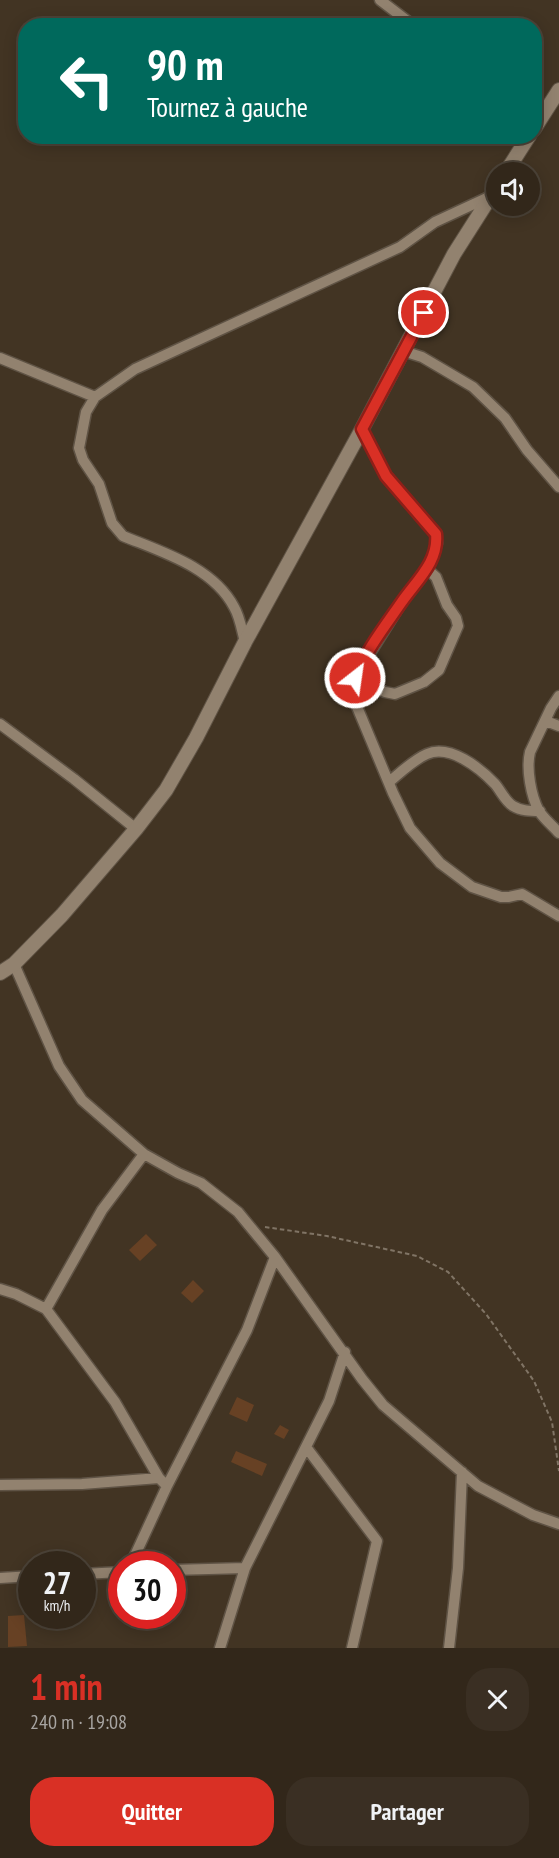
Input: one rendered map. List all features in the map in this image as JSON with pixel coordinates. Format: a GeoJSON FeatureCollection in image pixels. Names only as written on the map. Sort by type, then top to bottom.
{"type":"FeatureCollection","features":[{"type":"Feature","properties":{"kind":"street"},"geometry":{"type":"LineString","coordinates":[[380,0],[404,18]]}},
{"type":"Feature","properties":{"kind":"street"},"geometry":{"type":"LineString","coordinates":[[542,105],[559,90]]}},
{"type":"Feature","properties":{"kind":"street"},"geometry":{"type":"LineString","coordinates":[[512,162],[524,144]]}},
{"type":"Feature","properties":{"kind":"street"},"geometry":{"type":"LineString","coordinates":[[245,642],[236,609],[228,596],[216,585],[187,563],[123,536],[116,529],[99,484],[80,454],[82,424],[86,412],[95,397],[135,369],[400,247],[435,222],[486,196]]}},
{"type":"Feature","properties":{"kind":"street"},"geometry":{"type":"LineString","coordinates":[[0,973],[14,964],[62,915],[136,829],[166,790],[196,738],[245,642],[362,429],[454,254],[486,204]]}},
{"type":"Feature","properties":{"kind":"street"},"geometry":{"type":"LineString","coordinates":[[403,351],[422,357],[473,387],[505,418],[527,450],[559,487]]}},
{"type":"Feature","properties":{"kind":"street"},"geometry":{"type":"LineString","coordinates":[[0,358],[95,397]]}},
{"type":"Feature","properties":{"kind":"street"},"geometry":{"type":"LineString","coordinates":[[362,429],[386,476],[436,534],[437,543],[427,568],[402,602],[355,678],[355,702],[410,828],[440,863],[472,887],[501,897],[522,894],[559,916]]}},
{"type":"Feature","properties":{"kind":"street"},"geometry":{"type":"LineString","coordinates":[[355,678],[385,692],[395,694],[424,682],[439,670],[458,626],[436,577],[427,568]]}},
{"type":"Feature","properties":{"kind":"street"},"geometry":{"type":"LineString","coordinates":[[559,696],[551,708],[528,760],[534,795],[540,811],[559,833]]}},
{"type":"Feature","properties":{"kind":"street"},"geometry":{"type":"LineString","coordinates":[[546,721],[559,726]]}},
{"type":"Feature","properties":{"kind":"street"},"geometry":{"type":"LineString","coordinates":[[0,724],[136,829]]}},
{"type":"Feature","properties":{"kind":"street"},"geometry":{"type":"LineString","coordinates":[[389,782],[424,755],[438,750],[450,753],[476,769],[494,783],[510,804],[525,811],[540,811]]}},
{"type":"Feature","properties":{"kind":"street"},"geometry":{"type":"LineString","coordinates":[[14,964],[59,1066],[82,1100],[144,1154],[201,1183],[238,1212],[275,1257],[383,1405],[478,1486],[533,1515],[559,1524]]}},
{"type":"Feature","properties":{"kind":"street"},"geometry":{"type":"LineString","coordinates":[[46,1309],[102,1210],[144,1154]]}},
{"type":"Feature","properties":{"kind":"street"},"geometry":{"type":"LineString","coordinates":[[137,1551],[167,1486],[247,1330],[275,1257]]}},
{"type":"Feature","properties":{"kind":"street"},"geometry":{"type":"LineString","coordinates":[[0,1289],[46,1309],[115,1402],[159,1478],[167,1486]]}},
{"type":"Feature","properties":{"kind":"street"},"geometry":{"type":"LineString","coordinates":[[220,1648],[245,1568],[329,1401],[345,1352]]}},
{"type":"Feature","properties":{"kind":"street"},"geometry":{"type":"LineString","coordinates":[[306,1447],[377,1541],[352,1648]]}},
{"type":"Feature","properties":{"kind":"street"},"geometry":{"type":"LineString","coordinates":[[449,1648],[458,1568],[462,1472]]}},
{"type":"Feature","properties":{"kind":"street"},"geometry":{"type":"LineString","coordinates":[[0,1485],[82,1484],[159,1478]]}},
{"type":"Feature","properties":{"kind":"street"},"geometry":{"type":"LineString","coordinates":[[186,1570],[245,1568]]}},
{"type":"Feature","properties":{"kind":"street"},"geometry":{"type":"LineString","coordinates":[[0,1578],[18,1577]]}},
{"type":"Feature","properties":{"kind":"path"},"geometry":{"type":"LineString","coordinates":[[250,1225],[327,1236],[417,1256],[448,1272],[486,1314],[534,1381],[552,1422],[559,1471]]}},
{"type":"Feature","properties":{"kind":"building"},"geometry":{"type":"Polygon","coordinates":[[[146,1234],[157,1245],[140,1261],[129,1250],[146,1234]]]}},
{"type":"Feature","properties":{"kind":"building"},"geometry":{"type":"Polygon","coordinates":[[[193,1280],[204,1291],[192,1303],[181,1293],[193,1280]]]}},
{"type":"Feature","properties":{"kind":"building"},"geometry":{"type":"Polygon","coordinates":[[[237,1397],[254,1405],[247,1422],[229,1414],[237,1397]]]}},
{"type":"Feature","properties":{"kind":"building"},"geometry":{"type":"Polygon","coordinates":[[[280,1425],[289,1430],[284,1439],[274,1434],[280,1425]]]}},
{"type":"Feature","properties":{"kind":"building"},"geometry":{"type":"Polygon","coordinates":[[[236,1451],[267,1464],[262,1476],[231,1462],[236,1451]]]}},
{"type":"Feature","properties":{"kind":"building"},"geometry":{"type":"Polygon","coordinates":[[[18,1615],[18,1629],[25,1629],[27,1646],[8,1647],[8,1616],[18,1615]]]}},
{"type":"Feature","properties":{"kind":"route"},"geometry":{"type":"LineString","coordinates":[[355,678],[402,602],[427,568],[437,543],[436,534],[386,476],[362,429],[424,313]]}}]}
